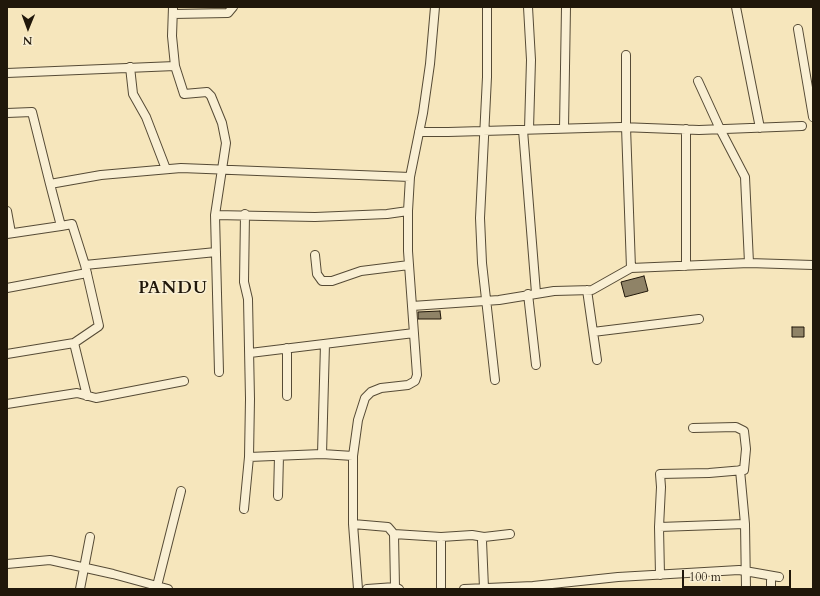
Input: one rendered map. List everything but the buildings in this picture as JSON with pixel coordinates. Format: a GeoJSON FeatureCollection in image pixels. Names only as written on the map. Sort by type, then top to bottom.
{"type":"FeatureCollection","features":[{"type":"Feature","properties":{"kind":"street"},"geometry":{"type":"LineString","coordinates":[[219,372],[215,215],[226,143],[222,123],[211,96],[207,92],[184,94],[176,66],[172,36],[173,11],[228,12],[233,7]]}},
{"type":"Feature","properties":{"kind":"street"},"geometry":{"type":"LineString","coordinates":[[358,589],[354,524],[353,456],[358,420],[365,398],[371,392],[381,388],[408,385],[415,382],[417,375],[409,265],[408,211],[410,177],[430,64],[435,7]]}},
{"type":"Feature","properties":{"kind":"street"},"geometry":{"type":"LineString","coordinates":[[487,7],[485,131],[480,218],[486,300],[495,380]]}},
{"type":"Feature","properties":{"kind":"street"},"geometry":{"type":"LineString","coordinates":[[528,7],[531,60],[526,130],[536,365]]}},
{"type":"Feature","properties":{"kind":"street"},"geometry":{"type":"LineString","coordinates":[[564,128],[566,7]]}},
{"type":"Feature","properties":{"kind":"street"},"geometry":{"type":"LineString","coordinates":[[736,7],[760,128]]}},
{"type":"Feature","properties":{"kind":"street"},"geometry":{"type":"LineString","coordinates":[[798,29],[813,117]]}},
{"type":"Feature","properties":{"kind":"street"},"geometry":{"type":"LineString","coordinates":[[626,55],[626,127],[630,268]]}},
{"type":"Feature","properties":{"kind":"street"},"geometry":{"type":"LineString","coordinates":[[7,73],[176,66]]}},
{"type":"Feature","properties":{"kind":"street"},"geometry":{"type":"LineString","coordinates":[[130,67],[134,94],[146,117],[166,169]]}},
{"type":"Feature","properties":{"kind":"street"},"geometry":{"type":"LineString","coordinates":[[698,81],[720,129],[745,177],[749,264]]}},
{"type":"Feature","properties":{"kind":"street"},"geometry":{"type":"LineString","coordinates":[[7,113],[32,112],[61,226]]}},
{"type":"Feature","properties":{"kind":"street"},"geometry":{"type":"LineString","coordinates":[[419,132],[626,127],[720,129],[802,126]]}},
{"type":"Feature","properties":{"kind":"street"},"geometry":{"type":"LineString","coordinates":[[686,129],[686,266]]}},
{"type":"Feature","properties":{"kind":"street"},"geometry":{"type":"LineString","coordinates":[[50,184],[101,175],[166,169],[221,169],[251,172],[410,177]]}},
{"type":"Feature","properties":{"kind":"street"},"geometry":{"type":"LineString","coordinates":[[7,211],[9,233],[72,224],[86,269],[98,326],[74,343],[7,354]]}},
{"type":"Feature","properties":{"kind":"street"},"geometry":{"type":"LineString","coordinates":[[215,215],[245,214],[315,217],[387,214],[408,211]]}},
{"type":"Feature","properties":{"kind":"street"},"geometry":{"type":"LineString","coordinates":[[244,509],[249,457],[250,352],[248,299],[244,282],[245,214]]}},
{"type":"Feature","properties":{"kind":"street"},"geometry":{"type":"LineString","coordinates":[[7,288],[86,269],[216,252]]}},
{"type":"Feature","properties":{"kind":"street"},"geometry":{"type":"LineString","coordinates":[[315,255],[317,274],[322,281],[332,281],[361,271],[409,265]]}},
{"type":"Feature","properties":{"kind":"street"},"geometry":{"type":"LineString","coordinates":[[412,306],[486,300],[532,294],[592,290],[630,268],[749,264],[813,265]]}},
{"type":"Feature","properties":{"kind":"street"},"geometry":{"type":"LineString","coordinates":[[587,290],[597,360]]}},
{"type":"Feature","properties":{"kind":"street"},"geometry":{"type":"LineString","coordinates":[[593,332],[699,319]]}},
{"type":"Feature","properties":{"kind":"street"},"geometry":{"type":"LineString","coordinates":[[250,352],[414,333]]}},
{"type":"Feature","properties":{"kind":"street"},"geometry":{"type":"LineString","coordinates":[[74,343],[86,396]]}},
{"type":"Feature","properties":{"kind":"street"},"geometry":{"type":"LineString","coordinates":[[322,454],[325,344]]}},
{"type":"Feature","properties":{"kind":"street"},"geometry":{"type":"LineString","coordinates":[[287,348],[287,396]]}},
{"type":"Feature","properties":{"kind":"street"},"geometry":{"type":"LineString","coordinates":[[7,404],[77,393],[96,398],[184,381]]}},
{"type":"Feature","properties":{"kind":"street"},"geometry":{"type":"LineString","coordinates":[[660,575],[660,474],[709,473],[744,470],[744,431],[736,427],[693,428]]}},
{"type":"Feature","properties":{"kind":"street"},"geometry":{"type":"LineString","coordinates":[[249,457],[322,454],[353,456]]}},
{"type":"Feature","properties":{"kind":"street"},"geometry":{"type":"LineString","coordinates":[[278,496],[279,456]]}},
{"type":"Feature","properties":{"kind":"street"},"geometry":{"type":"LineString","coordinates":[[740,470],[745,524],[746,589]]}},
{"type":"Feature","properties":{"kind":"street"},"geometry":{"type":"LineString","coordinates":[[158,586],[181,491]]}},
{"type":"Feature","properties":{"kind":"street"},"geometry":{"type":"LineString","coordinates":[[354,524],[388,527],[394,534],[397,588],[367,589]]}},
{"type":"Feature","properties":{"kind":"street"},"geometry":{"type":"LineString","coordinates":[[659,527],[745,524]]}},
{"type":"Feature","properties":{"kind":"street"},"geometry":{"type":"LineString","coordinates":[[394,534],[441,537],[484,537],[510,534]]}},
{"type":"Feature","properties":{"kind":"street"},"geometry":{"type":"LineString","coordinates":[[80,589],[90,537]]}},
{"type":"Feature","properties":{"kind":"street"},"geometry":{"type":"LineString","coordinates":[[441,537],[441,589]]}},
{"type":"Feature","properties":{"kind":"street"},"geometry":{"type":"LineString","coordinates":[[484,537],[482,541],[484,588]]}},
{"type":"Feature","properties":{"kind":"street"},"geometry":{"type":"LineString","coordinates":[[7,564],[50,560],[85,567],[168,589]]}},
{"type":"Feature","properties":{"kind":"street"},"geometry":{"type":"LineString","coordinates":[[464,589],[574,585],[660,575],[746,571],[775,576],[772,589]]}},
{"type":"Feature","properties":{"kind":"district","name":"PANDU"},"geometry":{"type":"Point","coordinates":[173,289]}}]}
